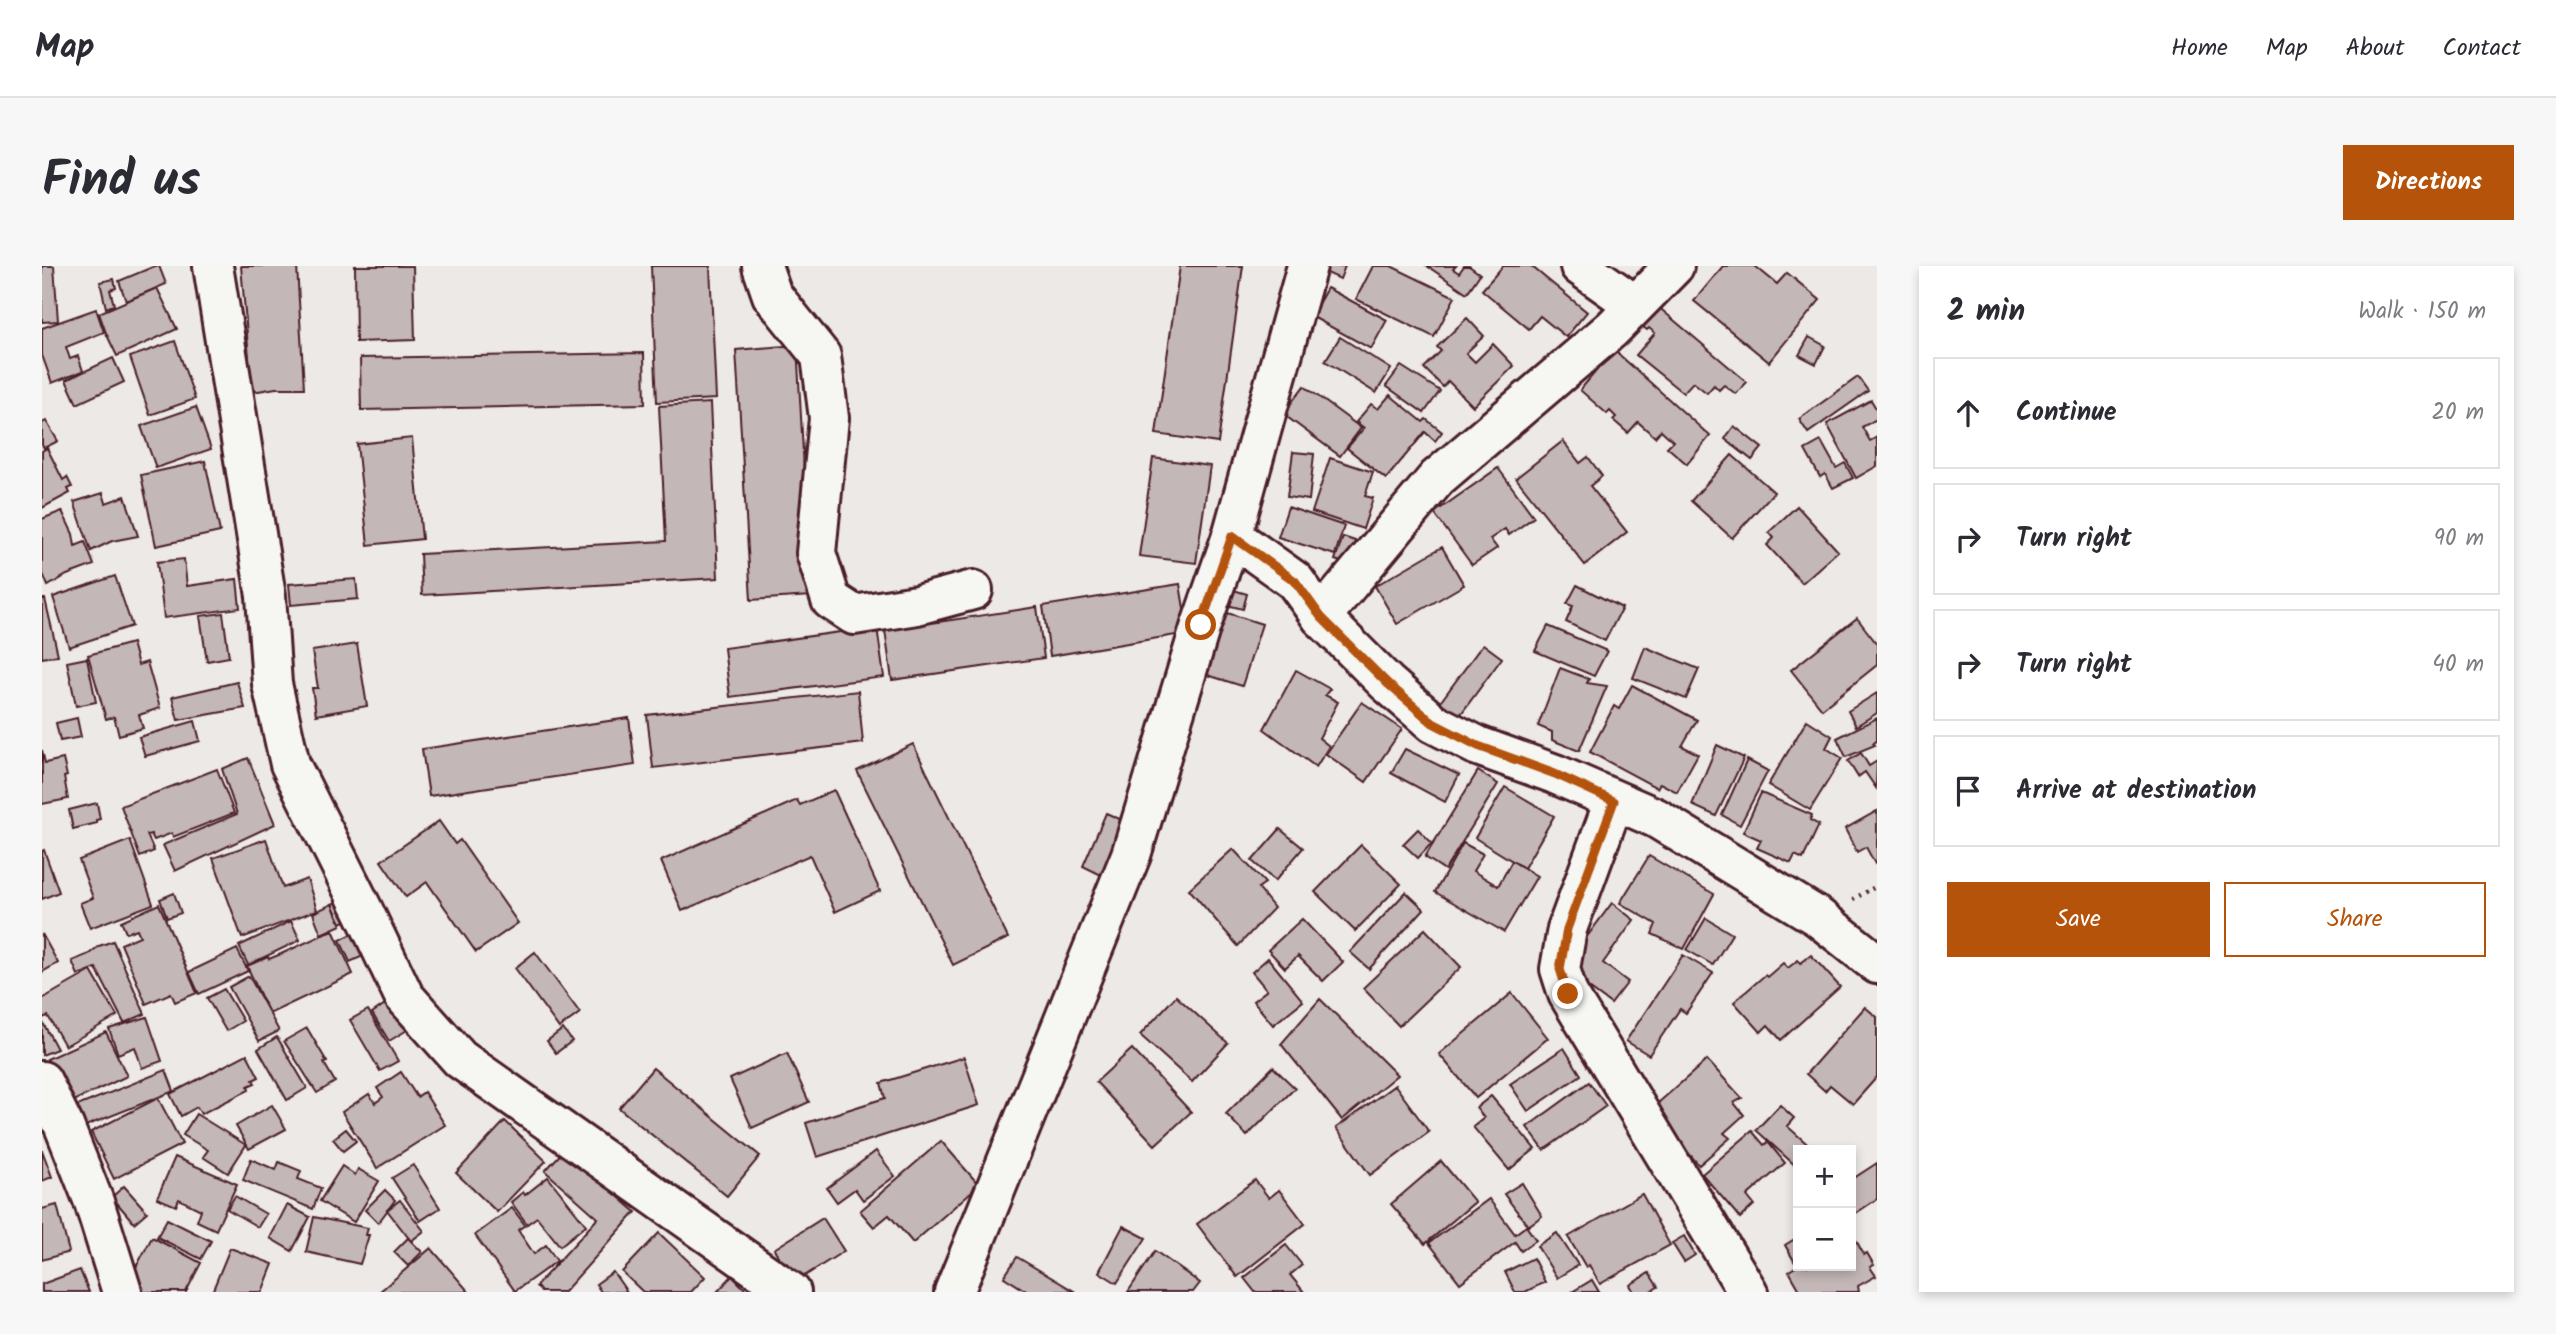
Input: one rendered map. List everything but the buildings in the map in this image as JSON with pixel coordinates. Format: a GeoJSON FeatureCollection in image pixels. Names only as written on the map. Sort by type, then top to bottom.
{"type":"FeatureCollection","features":[{"type":"Feature","properties":{"kind":"street"},"geometry":{"type":"LineString","coordinates":[[213,266],[265,596],[272,684],[290,764],[404,996],[460,1059],[791,1292]]}},
{"type":"Feature","properties":{"kind":"street"},"geometry":{"type":"LineString","coordinates":[[762,266],[772,295],[821,356],[829,418],[816,552],[831,600],[854,615],[916,605],[973,590]]}},
{"type":"Feature","properties":{"kind":"street"},"geometry":{"type":"LineString","coordinates":[[954,1292],[1131,855],[1201,625],[1232,536],[1307,266]]}},
{"type":"Feature","properties":{"kind":"street"},"geometry":{"type":"LineString","coordinates":[[1580,266],[1635,305]]}},
{"type":"Feature","properties":{"kind":"street"},"geometry":{"type":"LineString","coordinates":[[1321,617],[1437,478],[1612,329],[1674,266]]}},
{"type":"Feature","properties":{"kind":"street"},"geometry":{"type":"LineString","coordinates":[[1232,536],[1295,581],[1321,617],[1387,683],[1433,723],[1478,746],[1555,774],[1656,818],[1818,917],[1877,964]]}},
{"type":"Feature","properties":{"kind":"street"},"geometry":{"type":"LineString","coordinates":[[1614,801],[1567,929],[1560,969],[1568,994],[1748,1292]]}},
{"type":"Feature","properties":{"kind":"street"},"geometry":{"type":"LineString","coordinates":[[42,1081],[64,1126],[94,1202],[122,1292]]}},
{"type":"Feature","properties":{"kind":"route"},"geometry":{"type":"LineString","coordinates":[[1201,625],[1232,536],[1295,581],[1321,617],[1387,683],[1433,723],[1478,746],[1555,774],[1614,801],[1567,929],[1560,969],[1568,994]]}}]}
